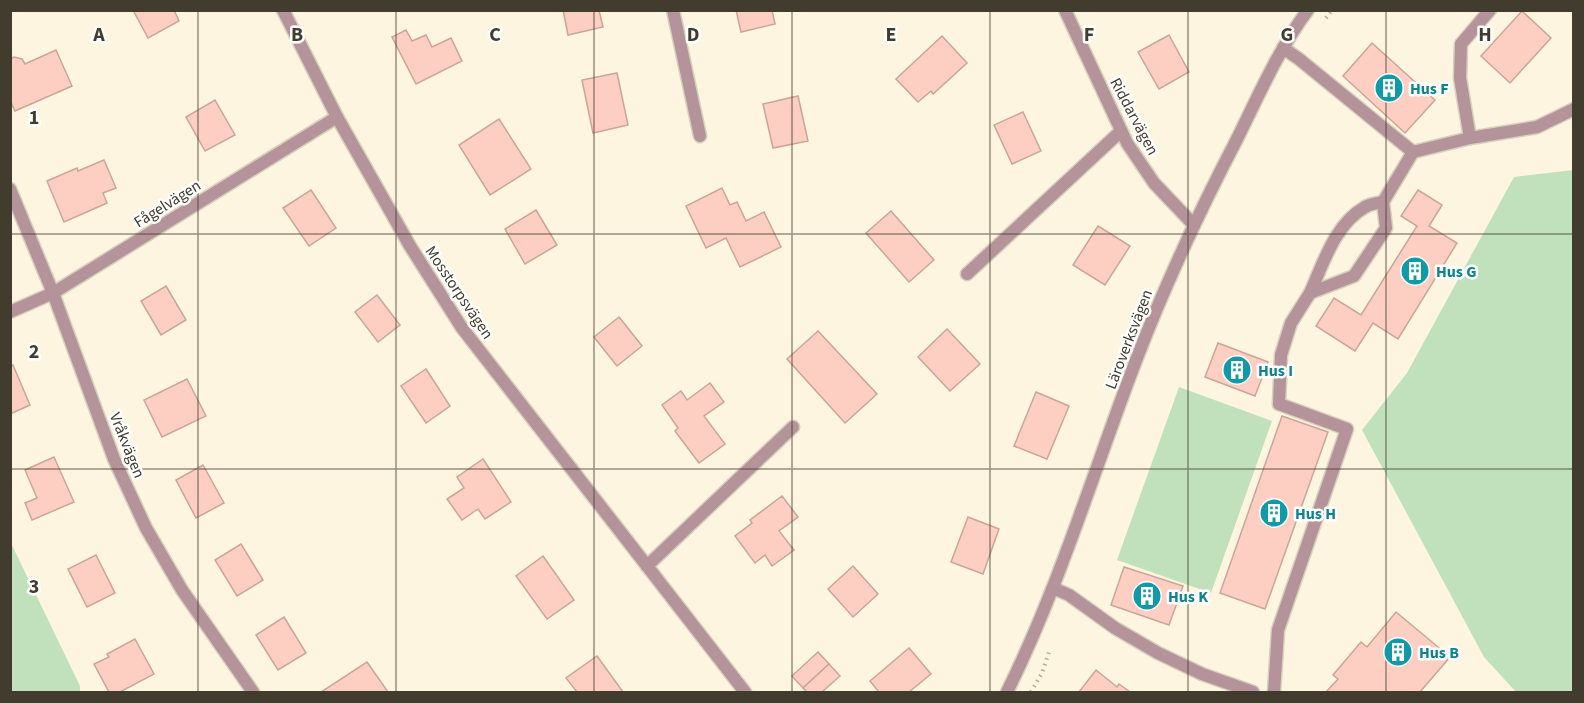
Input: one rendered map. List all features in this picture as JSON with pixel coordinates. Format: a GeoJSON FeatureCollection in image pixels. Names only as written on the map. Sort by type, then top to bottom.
{"type":"FeatureCollection","features":[{"type":"Feature","properties":{"kind":"street","name":"Mosstorpsvägen"},"geometry":{"type":"LineString","coordinates":[[283,10],[337,117],[410,246],[462,328],[745,693]]}},
{"type":"Feature","properties":{"kind":"street"},"geometry":{"type":"LineString","coordinates":[[673,10],[700,136]]}},
{"type":"Feature","properties":{"kind":"street","name":"Riddarvägen"},"geometry":{"type":"LineString","coordinates":[[1065,10],[1127,143],[1154,183],[1194,225]]}},
{"type":"Feature","properties":{"kind":"street","name":"Läroverksvägen"},"geometry":{"type":"LineString","coordinates":[[1007,693],[1034,639],[1167,282],[1283,48],[1308,10]]}},
{"type":"Feature","properties":{"kind":"street"},"geometry":{"type":"LineString","coordinates":[[1470,138],[1460,78],[1461,44],[1490,10]]}},
{"type":"Feature","properties":{"kind":"street"},"geometry":{"type":"LineString","coordinates":[[1283,48],[1413,152]]}},
{"type":"Feature","properties":{"kind":"street"},"geometry":{"type":"LineString","coordinates":[[1310,293],[1354,276],[1386,228],[1383,202],[1413,152],[1470,138],[1537,127],[1574,109]]}},
{"type":"Feature","properties":{"kind":"street","name":"Fågelvägen"},"geometry":{"type":"LineString","coordinates":[[10,312],[53,293],[337,117]]}},
{"type":"Feature","properties":{"kind":"street"},"geometry":{"type":"LineString","coordinates":[[968,274],[1121,131]]}},
{"type":"Feature","properties":{"kind":"street","name":"Vråkvägen"},"geometry":{"type":"LineString","coordinates":[[10,189],[53,293],[114,459],[146,528],[182,590],[253,693]]}},
{"type":"Feature","properties":{"kind":"street"},"geometry":{"type":"LineString","coordinates":[[1274,693],[1278,630],[1347,429],[1279,404],[1281,355],[1291,323],[1310,293],[1327,253],[1344,226],[1365,206],[1383,202]]}},
{"type":"Feature","properties":{"kind":"street"},"geometry":{"type":"LineString","coordinates":[[647,566],[793,427]]}},
{"type":"Feature","properties":{"kind":"street"},"geometry":{"type":"LineString","coordinates":[[1053,588],[1069,595],[1115,628],[1158,653],[1202,674],[1253,693]]}},
{"type":"Feature","properties":{"kind":"path"},"geometry":{"type":"LineString","coordinates":[[1320,27],[1332,10]]}},
{"type":"Feature","properties":{"kind":"path"},"geometry":{"type":"LineString","coordinates":[[1031,693],[1050,651]]}},
{"type":"Feature","properties":{"kind":"green space"},"geometry":{"type":"Polygon","coordinates":[[[1573,170],[1573,692],[1516,692],[1484,657],[1362,430],[1407,373],[1514,177],[1573,170]]]}},
{"type":"Feature","properties":{"kind":"green space"},"geometry":{"type":"Polygon","coordinates":[[[1179,387],[1272,421],[1211,593],[1117,560],[1179,387]]]}},
{"type":"Feature","properties":{"kind":"green space"},"geometry":{"type":"Polygon","coordinates":[[[11,543],[80,686],[80,692],[11,692],[11,543]]]}},
{"type":"Feature","properties":{"kind":"building"},"geometry":{"type":"Polygon","coordinates":[[[133,10],[174,10],[179,21],[148,38],[133,10]]]}},
{"type":"Feature","properties":{"kind":"building"},"geometry":{"type":"Polygon","coordinates":[[[563,10],[599,10],[603,27],[568,35],[563,10]]]}},
{"type":"Feature","properties":{"kind":"building"},"geometry":{"type":"Polygon","coordinates":[[[736,10],[772,10],[775,24],[741,32],[736,10]]]}},
{"type":"Feature","properties":{"kind":"building"},"geometry":{"type":"Polygon","coordinates":[[[1522,11],[1551,38],[1510,83],[1481,56],[1522,11]]]}},
{"type":"Feature","properties":{"kind":"building"},"geometry":{"type":"Polygon","coordinates":[[[406,30],[412,41],[426,35],[432,47],[451,38],[462,61],[416,84],[392,37],[406,30]]]}},
{"type":"Feature","properties":{"kind":"building"},"geometry":{"type":"Polygon","coordinates":[[[1169,35],[1189,72],[1159,89],[1138,52],[1169,35]]]}},
{"type":"Feature","properties":{"kind":"building"},"geometry":{"type":"Polygon","coordinates":[[[942,36],[967,63],[933,94],[931,91],[918,102],[896,79],[942,36]]]}},
{"type":"Feature","properties":{"kind":"building","name":"Hus F"},"geometry":{"type":"Polygon","coordinates":[[[1372,43],[1435,100],[1405,133],[1343,76],[1372,43]]]}},
{"type":"Feature","properties":{"kind":"building"},"geometry":{"type":"Polygon","coordinates":[[[56,50],[72,86],[15,111],[10,100],[10,59],[14,57],[22,59],[25,64],[56,50]]]}},
{"type":"Feature","properties":{"kind":"building"},"geometry":{"type":"Polygon","coordinates":[[[617,73],[628,125],[593,133],[582,80],[617,73]]]}},
{"type":"Feature","properties":{"kind":"building"},"geometry":{"type":"Polygon","coordinates":[[[798,96],[808,141],[773,148],[763,104],[798,96]]]}},
{"type":"Feature","properties":{"kind":"building"},"geometry":{"type":"Polygon","coordinates":[[[215,100],[235,135],[205,151],[186,117],[215,100]]]}},
{"type":"Feature","properties":{"kind":"building"},"geometry":{"type":"Polygon","coordinates":[[[1023,112],[1041,151],[1012,164],[994,125],[1023,112]]]}},
{"type":"Feature","properties":{"kind":"building"},"geometry":{"type":"Polygon","coordinates":[[[499,119],[531,169],[490,195],[459,145],[499,119]]]}},
{"type":"Feature","properties":{"kind":"building"},"geometry":{"type":"Polygon","coordinates":[[[104,160],[116,188],[103,193],[107,203],[64,222],[47,181],[77,168],[78,171],[104,160]]]}},
{"type":"Feature","properties":{"kind":"building"},"geometry":{"type":"Polygon","coordinates":[[[722,188],[730,205],[737,202],[746,221],[764,212],[781,247],[740,267],[726,238],[706,248],[686,206],[722,188]]]}},
{"type":"Feature","properties":{"kind":"building"},"geometry":{"type":"Polygon","coordinates":[[[311,190],[336,228],[309,246],[283,208],[311,190]]]}},
{"type":"Feature","properties":{"kind":"building","name":"Hus G"},"geometry":{"type":"Polygon","coordinates":[[[1418,190],[1442,205],[1429,226],[1457,243],[1398,339],[1373,323],[1355,351],[1316,326],[1334,298],[1361,315],[1417,226],[1401,216],[1418,190]]]}},
{"type":"Feature","properties":{"kind":"building"},"geometry":{"type":"Polygon","coordinates":[[[536,210],[557,245],[525,264],[505,229],[536,210]]]}},
{"type":"Feature","properties":{"kind":"building"},"geometry":{"type":"Polygon","coordinates":[[[891,211],[934,260],[909,282],[866,233],[891,211]]]}},
{"type":"Feature","properties":{"kind":"building"},"geometry":{"type":"Polygon","coordinates":[[[1098,226],[1130,246],[1105,285],[1073,265],[1098,226]]]}},
{"type":"Feature","properties":{"kind":"building"},"geometry":{"type":"Polygon","coordinates":[[[166,286],[186,320],[161,335],[141,301],[166,286]]]}},
{"type":"Feature","properties":{"kind":"building"},"geometry":{"type":"Polygon","coordinates":[[[377,295],[400,325],[378,342],[355,312],[377,295]]]}},
{"type":"Feature","properties":{"kind":"building"},"geometry":{"type":"Polygon","coordinates":[[[619,317],[642,346],[617,366],[594,337],[619,317]]]}},
{"type":"Feature","properties":{"kind":"building"},"geometry":{"type":"Polygon","coordinates":[[[947,329],[980,364],[950,391],[918,357],[947,329]]]}},
{"type":"Feature","properties":{"kind":"building"},"geometry":{"type":"Polygon","coordinates":[[[818,331],[877,394],[845,423],[787,359],[818,331]]]}},
{"type":"Feature","properties":{"kind":"building","name":"Hus I"},"geometry":{"type":"Polygon","coordinates":[[[1218,343],[1268,362],[1255,396],[1205,377],[1218,343]]]}},
{"type":"Feature","properties":{"kind":"building"},"geometry":{"type":"Polygon","coordinates":[[[13,365],[30,405],[10,414],[10,366],[13,365]]]}},
{"type":"Feature","properties":{"kind":"building"},"geometry":{"type":"Polygon","coordinates":[[[426,369],[450,406],[426,423],[401,386],[426,369]]]}},
{"type":"Feature","properties":{"kind":"building"},"geometry":{"type":"Polygon","coordinates":[[[187,379],[206,416],[162,437],[144,400],[187,379]]]}},
{"type":"Feature","properties":{"kind":"building"},"geometry":{"type":"Polygon","coordinates":[[[710,383],[724,402],[704,416],[725,444],[699,463],[675,431],[678,428],[662,405],[681,391],[687,400],[710,383]]]}},
{"type":"Feature","properties":{"kind":"building"},"geometry":{"type":"Polygon","coordinates":[[[1036,392],[1069,406],[1047,459],[1014,446],[1036,392]]]}},
{"type":"Feature","properties":{"kind":"building","name":"Hus H"},"geometry":{"type":"Polygon","coordinates":[[[1282,416],[1328,432],[1265,609],[1220,593],[1282,416]]]}},
{"type":"Feature","properties":{"kind":"building"},"geometry":{"type":"Polygon","coordinates":[[[54,457],[74,502],[32,520],[25,503],[37,498],[25,470],[54,457]]]}},
{"type":"Feature","properties":{"kind":"building"},"geometry":{"type":"Polygon","coordinates":[[[483,459],[511,502],[485,519],[478,509],[462,520],[447,499],[464,488],[457,477],[483,459]]]}},
{"type":"Feature","properties":{"kind":"building"},"geometry":{"type":"Polygon","coordinates":[[[203,465],[224,503],[196,518],[176,480],[203,465]]]}},
{"type":"Feature","properties":{"kind":"building"},"geometry":{"type":"Polygon","coordinates":[[[782,496],[798,517],[779,531],[794,550],[772,566],[765,555],[755,563],[735,536],[752,523],[750,520],[782,496]]]}},
{"type":"Feature","properties":{"kind":"building"},"geometry":{"type":"Polygon","coordinates":[[[968,517],[999,529],[983,574],[951,562],[968,517]]]}},
{"type":"Feature","properties":{"kind":"building"},"geometry":{"type":"Polygon","coordinates":[[[241,544],[263,580],[237,596],[215,560],[241,544]]]}},
{"type":"Feature","properties":{"kind":"building"},"geometry":{"type":"Polygon","coordinates":[[[96,555],[115,593],[87,607],[68,569],[96,555]]]}},
{"type":"Feature","properties":{"kind":"building"},"geometry":{"type":"Polygon","coordinates":[[[543,556],[574,600],[547,619],[516,576],[543,556]]]}},
{"type":"Feature","properties":{"kind":"building"},"geometry":{"type":"Polygon","coordinates":[[[853,566],[878,594],[853,617],[828,589],[853,566]]]}},
{"type":"Feature","properties":{"kind":"building","name":"Hus K"},"geometry":{"type":"Polygon","coordinates":[[[1124,567],[1183,586],[1169,625],[1111,605],[1124,567]]]}},
{"type":"Feature","properties":{"kind":"building","name":"Hus B"},"geometry":{"type":"Polygon","coordinates":[[[1396,612],[1450,657],[1420,692],[1326,692],[1338,679],[1333,675],[1361,642],[1367,647],[1396,612]]]}},
{"type":"Feature","properties":{"kind":"building"},"geometry":{"type":"Polygon","coordinates":[[[284,617],[306,653],[278,670],[256,635],[284,617]]]}},
{"type":"Feature","properties":{"kind":"building"},"geometry":{"type":"Polygon","coordinates":[[[135,639],[154,674],[120,692],[109,692],[94,664],[109,657],[107,654],[135,639]]]}},
{"type":"Feature","properties":{"kind":"building"},"geometry":{"type":"Polygon","coordinates":[[[909,648],[931,674],[909,692],[879,692],[870,681],[909,648]]]}},
{"type":"Feature","properties":{"kind":"building"},"geometry":{"type":"Polygon","coordinates":[[[818,652],[829,664],[803,688],[792,676],[818,652]]]}},
{"type":"Feature","properties":{"kind":"building"},"geometry":{"type":"Polygon","coordinates":[[[597,656],[623,692],[577,692],[566,678],[597,656]]]}},
{"type":"Feature","properties":{"kind":"building"},"geometry":{"type":"Polygon","coordinates":[[[367,662],[388,692],[321,692],[367,662]]]}},
{"type":"Feature","properties":{"kind":"building"},"geometry":{"type":"Polygon","coordinates":[[[829,664],[840,676],[822,692],[807,692],[803,688],[829,664]]]}},
{"type":"Feature","properties":{"kind":"building"},"geometry":{"type":"Polygon","coordinates":[[[1096,670],[1117,687],[1119,684],[1130,692],[1079,692],[1096,670]]]}},
{"type":"Feature","properties":{"kind":"place","name":"Hus F"},"geometry":{"type":"Point","coordinates":[1389,88]}},
{"type":"Feature","properties":{"kind":"place","name":"Hus G"},"geometry":{"type":"Point","coordinates":[1415,271]}},
{"type":"Feature","properties":{"kind":"place","name":"Hus I"},"geometry":{"type":"Point","coordinates":[1237,370]}},
{"type":"Feature","properties":{"kind":"place","name":"Hus H"},"geometry":{"type":"Point","coordinates":[1274,513]}},
{"type":"Feature","properties":{"kind":"place","name":"Hus K"},"geometry":{"type":"Point","coordinates":[1147,596]}},
{"type":"Feature","properties":{"kind":"place","name":"Hus B"},"geometry":{"type":"Point","coordinates":[1398,652]}}]}
